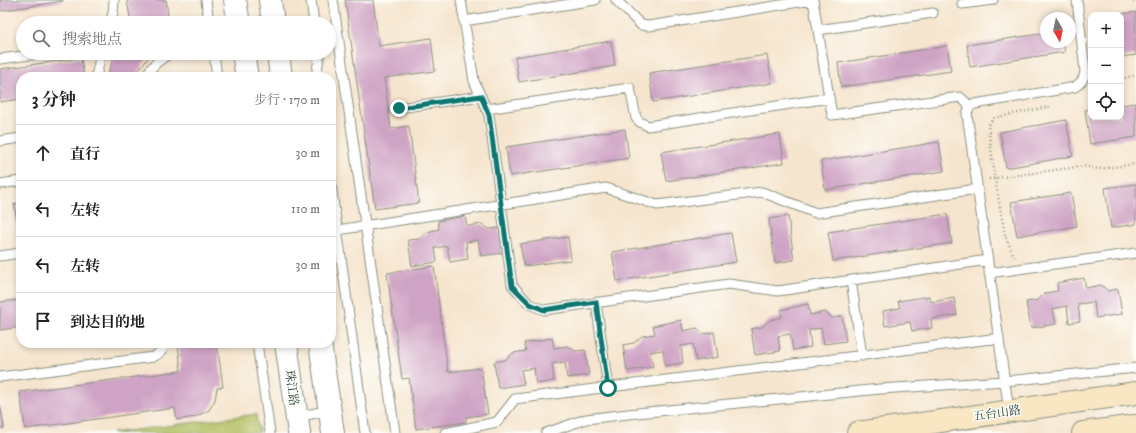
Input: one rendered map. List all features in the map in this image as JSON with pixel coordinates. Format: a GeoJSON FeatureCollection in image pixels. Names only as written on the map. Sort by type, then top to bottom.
{"type":"FeatureCollection","features":[{"type":"Feature","properties":{"kind":"main road","name":"五台山路"},"geometry":{"type":"LineString","coordinates":[[858,433],[1136,393]]}},
{"type":"Feature","properties":{"kind":"main road"},"geometry":{"type":"LineString","coordinates":[[1083,433],[1136,426]]}},
{"type":"Feature","properties":{"kind":"street"},"geometry":{"type":"LineString","coordinates":[[235,0],[238,16]]}},
{"type":"Feature","properties":{"kind":"street"},"geometry":{"type":"LineString","coordinates":[[270,0],[272,16]]}},
{"type":"Feature","properties":{"kind":"street"},"geometry":{"type":"LineString","coordinates":[[244,60],[246,72]]}},
{"type":"Feature","properties":{"kind":"street"},"geometry":{"type":"LineString","coordinates":[[279,60],[280,72]]}},
{"type":"Feature","properties":{"kind":"street","name":"珠江路"},"geometry":{"type":"LineString","coordinates":[[287,348],[298,425]]}},
{"type":"Feature","properties":{"kind":"street"},"geometry":{"type":"LineString","coordinates":[[321,348],[333,433]]}},
{"type":"Feature","properties":{"kind":"lane"},"geometry":{"type":"LineString","coordinates":[[112,16],[114,0]]}},
{"type":"Feature","properties":{"kind":"lane"},"geometry":{"type":"LineString","coordinates":[[206,0],[208,16]]}},
{"type":"Feature","properties":{"kind":"lane"},"geometry":{"type":"LineString","coordinates":[[311,0],[313,16]]}},
{"type":"Feature","properties":{"kind":"lane"},"geometry":{"type":"LineString","coordinates":[[333,0],[335,16]]}},
{"type":"Feature","properties":{"kind":"lane"},"geometry":{"type":"LineString","coordinates":[[461,0],[474,81],[489,115],[512,286],[530,304],[544,310],[729,284],[778,291],[988,260]]}},
{"type":"Feature","properties":{"kind":"lane"},"geometry":{"type":"LineString","coordinates":[[464,21],[595,0]]}},
{"type":"Feature","properties":{"kind":"lane"},"geometry":{"type":"LineString","coordinates":[[616,0],[641,25],[649,26],[813,0],[832,115],[960,97],[970,106]]}},
{"type":"Feature","properties":{"kind":"lane"},"geometry":{"type":"LineString","coordinates":[[962,4],[993,0]]}},
{"type":"Feature","properties":{"kind":"lane"},"geometry":{"type":"LineString","coordinates":[[1009,411],[966,114],[970,106],[975,104],[1075,87],[1080,83],[1084,78],[1085,71],[1077,0]]}},
{"type":"Feature","properties":{"kind":"lane"},"geometry":{"type":"LineString","coordinates":[[818,30],[933,13]]}},
{"type":"Feature","properties":{"kind":"lane"},"geometry":{"type":"LineString","coordinates":[[336,20],[395,433]]}},
{"type":"Feature","properties":{"kind":"lane"},"geometry":{"type":"LineString","coordinates":[[0,60],[16,58]]}},
{"type":"Feature","properties":{"kind":"lane"},"geometry":{"type":"LineString","coordinates":[[97,72],[100,60]]}},
{"type":"Feature","properties":{"kind":"lane"},"geometry":{"type":"LineString","coordinates":[[148,72],[160,60]]}},
{"type":"Feature","properties":{"kind":"lane"},"geometry":{"type":"LineString","coordinates":[[215,60],[216,72]]}},
{"type":"Feature","properties":{"kind":"lane"},"geometry":{"type":"LineString","coordinates":[[317,72],[319,60]]}},
{"type":"Feature","properties":{"kind":"lane"},"geometry":{"type":"LineString","coordinates":[[486,109],[630,88],[636,118],[648,126],[829,98]]}},
{"type":"Feature","properties":{"kind":"lane"},"geometry":{"type":"LineString","coordinates":[[399,108],[481,96]]}},
{"type":"Feature","properties":{"kind":"lane"},"geometry":{"type":"LineString","coordinates":[[0,141],[16,139]]}},
{"type":"Feature","properties":{"kind":"lane"},"geometry":{"type":"LineString","coordinates":[[0,184],[16,182]]}},
{"type":"Feature","properties":{"kind":"lane"},"geometry":{"type":"LineString","coordinates":[[336,230],[606,188],[657,205],[762,192],[816,213],[977,185]]}},
{"type":"Feature","properties":{"kind":"lane"},"geometry":{"type":"LineString","coordinates":[[336,243],[365,433]]}},
{"type":"Feature","properties":{"kind":"lane"},"geometry":{"type":"LineString","coordinates":[[0,256],[16,254]]}},
{"type":"Feature","properties":{"kind":"lane"},"geometry":{"type":"LineString","coordinates":[[989,273],[1136,254]]}},
{"type":"Feature","properties":{"kind":"lane"},"geometry":{"type":"LineString","coordinates":[[851,280],[862,356]]}},
{"type":"Feature","properties":{"kind":"lane"},"geometry":{"type":"LineString","coordinates":[[596,302],[608,388]]}},
{"type":"Feature","properties":{"kind":"lane"},"geometry":{"type":"LineString","coordinates":[[445,433],[497,422],[515,399],[999,338]]}},
{"type":"Feature","properties":{"kind":"lane"},"geometry":{"type":"LineString","coordinates":[[0,377],[153,357],[160,353],[162,348]]}},
{"type":"Feature","properties":{"kind":"lane"},"geometry":{"type":"LineString","coordinates":[[258,348],[270,433]]}},
{"type":"Feature","properties":{"kind":"lane"},"geometry":{"type":"LineString","coordinates":[[546,433],[586,419],[628,414],[880,389],[1005,381],[1136,368]]}},
{"type":"Feature","properties":{"kind":"lane"},"geometry":{"type":"LineString","coordinates":[[298,425],[330,410]]}},
{"type":"Feature","properties":{"kind":"path"},"geometry":{"type":"LineString","coordinates":[[1131,0],[1131,2],[1136,1]]}},
{"type":"Feature","properties":{"kind":"path"},"geometry":{"type":"LineString","coordinates":[[1124,78],[1136,75]]}},
{"type":"Feature","properties":{"kind":"path"},"geometry":{"type":"LineString","coordinates":[[1020,269],[1005,235],[994,178],[988,125],[994,118],[1054,106]]}},
{"type":"Feature","properties":{"kind":"path"},"geometry":{"type":"LineString","coordinates":[[977,185],[994,178],[1084,166],[1098,169],[1136,164]]}},
{"type":"Feature","properties":{"kind":"green space"},"geometry":{"type":"Polygon","coordinates":[[[256,414],[259,433],[112,433],[256,414]]]}},
{"type":"Feature","properties":{"kind":"building"},"geometry":{"type":"Polygon","coordinates":[[[0,0],[63,0],[63,1],[0,11],[0,0]]]}},
{"type":"Feature","properties":{"kind":"building"},"geometry":{"type":"Polygon","coordinates":[[[127,0],[166,0],[168,16],[130,16],[127,0]]]}},
{"type":"Feature","properties":{"kind":"building"},"geometry":{"type":"Polygon","coordinates":[[[345,0],[373,0],[379,46],[431,38],[435,71],[384,78],[391,129],[409,126],[419,203],[375,209],[345,0]]]}},
{"type":"Feature","properties":{"kind":"building"},"geometry":{"type":"Polygon","coordinates":[[[1136,12],[1136,55],[1124,57],[1124,14],[1136,12]]]}},
{"type":"Feature","properties":{"kind":"building"},"geometry":{"type":"Polygon","coordinates":[[[1040,34],[1040,48],[1064,48],[1065,52],[970,67],[967,45],[1040,34]]]}},
{"type":"Feature","properties":{"kind":"building"},"geometry":{"type":"Polygon","coordinates":[[[611,41],[615,66],[519,82],[515,57],[611,41]]]}},
{"type":"Feature","properties":{"kind":"building"},"geometry":{"type":"Polygon","coordinates":[[[947,46],[951,71],[841,87],[838,63],[947,46]]]}},
{"type":"Feature","properties":{"kind":"building"},"geometry":{"type":"Polygon","coordinates":[[[767,55],[772,83],[653,102],[649,73],[767,55]]]}},
{"type":"Feature","properties":{"kind":"building"},"geometry":{"type":"Polygon","coordinates":[[[66,60],[81,60],[83,72],[16,72],[16,100],[0,102],[0,69],[66,60]]]}},
{"type":"Feature","properties":{"kind":"building"},"geometry":{"type":"Polygon","coordinates":[[[113,60],[147,60],[138,72],[109,72],[113,60]]]}},
{"type":"Feature","properties":{"kind":"building"},"geometry":{"type":"Polygon","coordinates":[[[1136,103],[1136,137],[1090,144],[1085,110],[1088,110],[1088,120],[1124,120],[1124,105],[1136,103]]]}},
{"type":"Feature","properties":{"kind":"building"},"geometry":{"type":"Polygon","coordinates":[[[1066,120],[1073,156],[1006,168],[1000,132],[1066,120]]]}},
{"type":"Feature","properties":{"kind":"building"},"geometry":{"type":"Polygon","coordinates":[[[625,129],[629,158],[510,176],[506,147],[625,129]]]}},
{"type":"Feature","properties":{"kind":"building"},"geometry":{"type":"Polygon","coordinates":[[[780,134],[784,163],[666,181],[661,152],[780,134]]]}},
{"type":"Feature","properties":{"kind":"building"},"geometry":{"type":"Polygon","coordinates":[[[939,142],[944,171],[825,190],[821,161],[939,142]]]}},
{"type":"Feature","properties":{"kind":"building"},"geometry":{"type":"Polygon","coordinates":[[[1136,184],[1136,224],[1111,228],[1105,188],[1136,184]]]}},
{"type":"Feature","properties":{"kind":"building"},"geometry":{"type":"Polygon","coordinates":[[[1071,193],[1077,226],[1017,236],[1011,202],[1071,193]]]}},
{"type":"Feature","properties":{"kind":"building"},"geometry":{"type":"Polygon","coordinates":[[[14,204],[16,204],[16,216],[14,204]]]}},
{"type":"Feature","properties":{"kind":"building"},"geometry":{"type":"Polygon","coordinates":[[[947,214],[952,243],[833,261],[828,232],[947,214]]]}},
{"type":"Feature","properties":{"kind":"building"},"geometry":{"type":"Polygon","coordinates":[[[465,216],[467,226],[482,224],[489,229],[499,228],[503,253],[481,256],[478,240],[466,242],[468,259],[450,262],[447,246],[435,248],[437,262],[412,266],[408,240],[419,239],[427,232],[439,229],[438,221],[465,216]]]}},
{"type":"Feature","properties":{"kind":"building"},"geometry":{"type":"Polygon","coordinates":[[[788,216],[794,260],[775,263],[769,219],[788,216]]]}},
{"type":"Feature","properties":{"kind":"building"},"geometry":{"type":"Polygon","coordinates":[[[731,233],[736,262],[617,281],[612,252],[731,233]]]}},
{"type":"Feature","properties":{"kind":"building"},"geometry":{"type":"Polygon","coordinates":[[[568,237],[571,260],[524,266],[520,244],[568,237]]]}},
{"type":"Feature","properties":{"kind":"building"},"geometry":{"type":"Polygon","coordinates":[[[434,266],[448,372],[481,368],[488,414],[466,417],[466,422],[416,429],[409,378],[402,379],[387,273],[434,266]]]}},
{"type":"Feature","properties":{"kind":"building"},"geometry":{"type":"Polygon","coordinates":[[[1084,278],[1086,288],[1101,285],[1108,291],[1118,289],[1122,314],[1096,318],[1094,302],[1078,304],[1080,321],[1069,323],[1067,306],[1053,309],[1056,324],[1031,328],[1026,302],[1038,300],[1045,293],[1058,291],[1057,283],[1084,278]]]}},
{"type":"Feature","properties":{"kind":"building"},"geometry":{"type":"Polygon","coordinates":[[[930,296],[931,302],[954,298],[957,315],[931,319],[932,328],[912,331],[910,322],[885,326],[883,311],[900,308],[898,301],[930,296]]]}},
{"type":"Feature","properties":{"kind":"building"},"geometry":{"type":"Polygon","coordinates":[[[16,300],[16,328],[0,330],[0,302],[16,300]]]}},
{"type":"Feature","properties":{"kind":"building"},"geometry":{"type":"Polygon","coordinates":[[[808,304],[810,315],[825,312],[832,318],[842,316],[846,341],[824,344],[821,328],[809,330],[811,347],[793,350],[790,334],[778,336],[780,351],[755,355],[751,329],[762,327],[770,320],[782,317],[781,310],[808,304]]]}},
{"type":"Feature","properties":{"kind":"building"},"geometry":{"type":"Polygon","coordinates":[[[681,320],[683,331],[697,328],[704,334],[714,332],[718,357],[696,361],[693,344],[681,346],[683,363],[665,366],[663,350],[650,352],[653,367],[627,371],[623,345],[634,343],[642,336],[655,334],[653,326],[681,320]]]}},
{"type":"Feature","properties":{"kind":"building"},"geometry":{"type":"Polygon","coordinates":[[[552,338],[554,348],[568,346],[575,351],[585,350],[589,375],[567,378],[565,362],[552,364],[554,381],[536,384],[534,368],[521,370],[524,384],[498,388],[494,362],[505,360],[513,353],[526,351],[524,343],[552,338]]]}},
{"type":"Feature","properties":{"kind":"building"},"geometry":{"type":"Polygon","coordinates":[[[179,348],[218,348],[223,387],[217,388],[215,400],[209,410],[195,417],[177,420],[175,408],[25,429],[20,392],[181,371],[179,348]]]}},
{"type":"Feature","properties":{"kind":"building"},"geometry":{"type":"Polygon","coordinates":[[[0,403],[4,428],[0,428],[0,403]]]}},
{"type":"Feature","properties":{"kind":"route"},"geometry":{"type":"LineString","coordinates":[[399,108],[481,96],[489,115],[512,286],[530,304],[544,310],[596,302],[608,388]]}}]}
